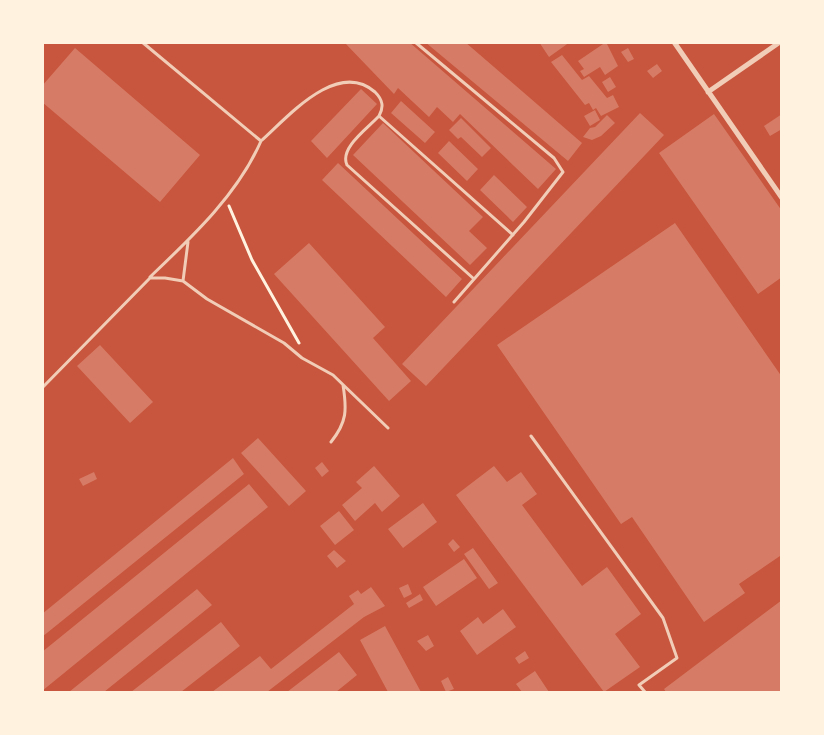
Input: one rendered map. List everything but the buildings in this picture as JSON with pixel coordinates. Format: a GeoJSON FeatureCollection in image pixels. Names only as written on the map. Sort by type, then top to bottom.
{"type":"FeatureCollection","features":[{"type":"Feature","properties":{"kind":"street"},"geometry":{"type":"LineString","coordinates":[[674,42],[782,198]]}},
{"type":"Feature","properties":{"kind":"street"},"geometry":{"type":"LineString","coordinates":[[708,92],[780,42]]}},
{"type":"Feature","properties":{"kind":"lane"},"geometry":{"type":"LineString","coordinates":[[142,42],[262,141]]}},
{"type":"Feature","properties":{"kind":"lane"},"geometry":{"type":"LineString","coordinates":[[415,42],[554,158],[562,168],[562,175],[513,235],[454,302]]}},
{"type":"Feature","properties":{"kind":"lane"},"geometry":{"type":"LineString","coordinates":[[42,388],[188,241],[250,167],[262,141],[315,93],[330,86],[347,83],[364,84],[381,100],[382,110],[380,116],[346,151],[344,160],[347,165],[474,279]]}},
{"type":"Feature","properties":{"kind":"lane"},"geometry":{"type":"LineString","coordinates":[[380,116],[513,235]]}},
{"type":"Feature","properties":{"kind":"lane"},"geometry":{"type":"LineString","coordinates":[[183,281],[188,241]]}},
{"type":"Feature","properties":{"kind":"lane"},"geometry":{"type":"LineString","coordinates":[[150,278],[183,281],[207,299],[284,343],[302,358],[333,375],[388,428]]}},
{"type":"Feature","properties":{"kind":"lane"},"geometry":{"type":"LineString","coordinates":[[331,442],[342,428],[344,420],[343,384]]}},
{"type":"Feature","properties":{"kind":"lane"},"geometry":{"type":"LineString","coordinates":[[531,436],[663,618],[677,658],[639,685],[645,692]]}},
{"type":"Feature","properties":{"kind":"path"},"geometry":{"type":"LineString","coordinates":[[226,196],[252,260],[303,347]]}}]}
